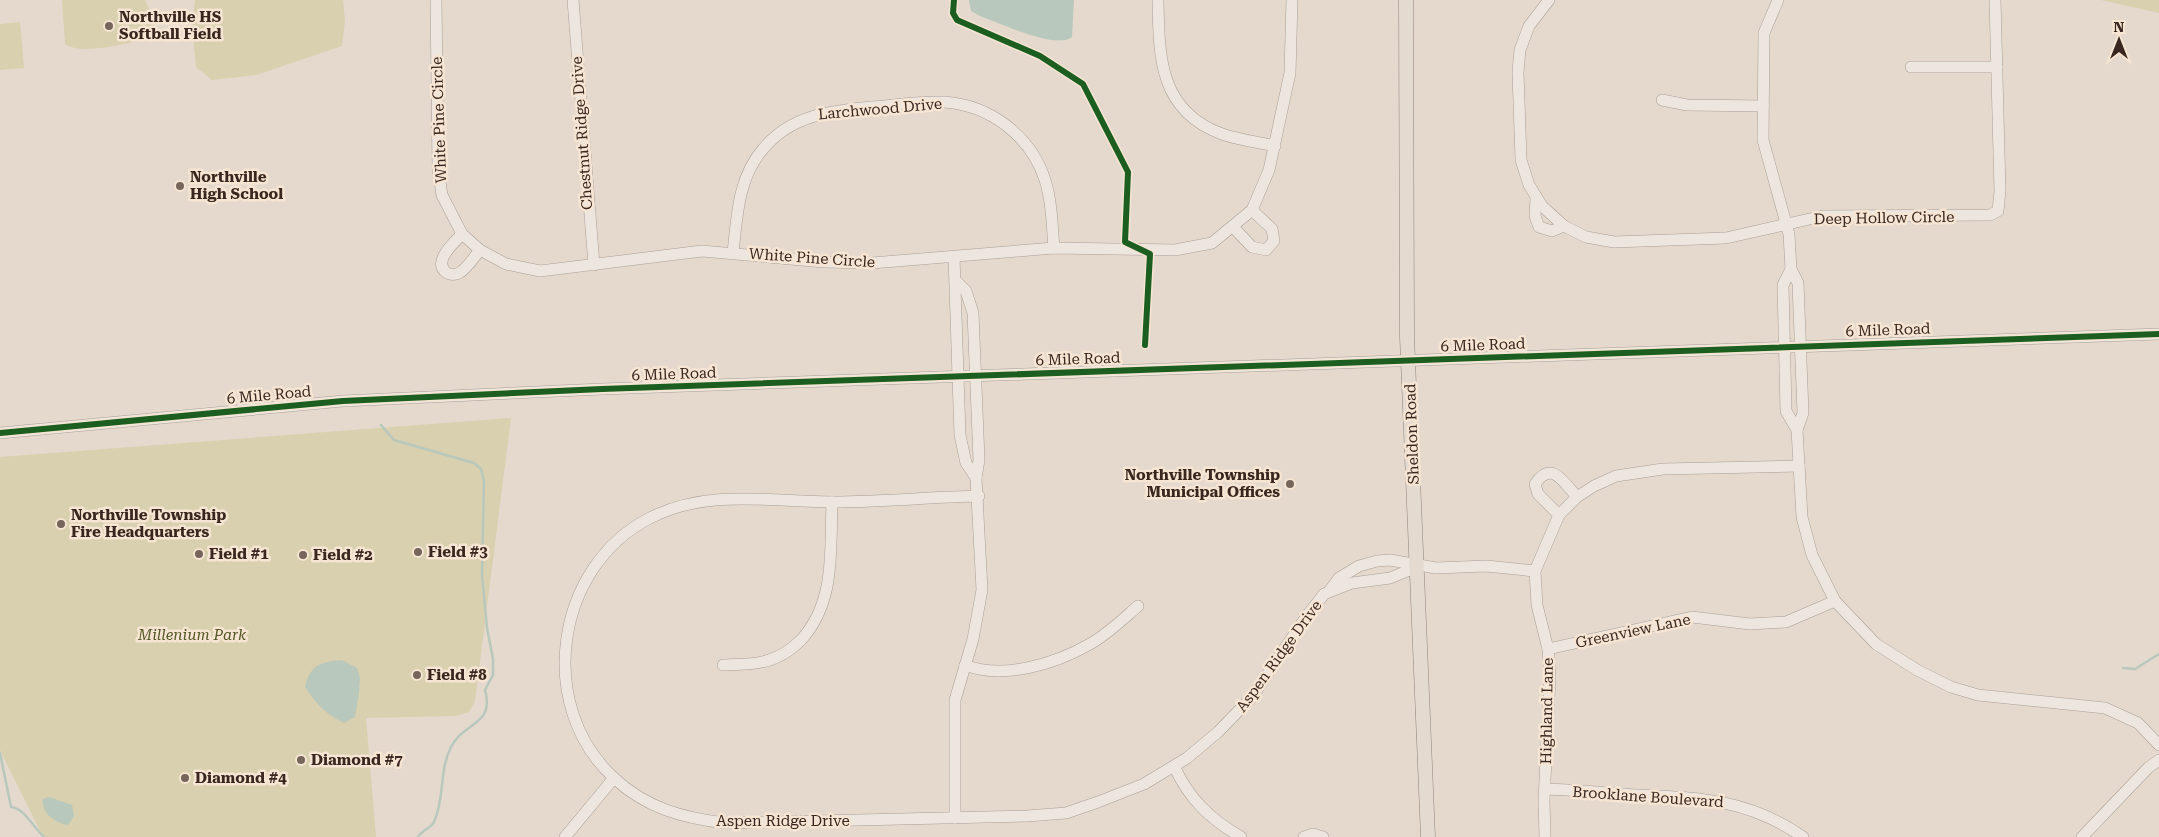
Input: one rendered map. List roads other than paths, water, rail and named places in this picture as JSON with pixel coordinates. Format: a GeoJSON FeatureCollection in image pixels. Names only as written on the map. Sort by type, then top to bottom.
{"type":"FeatureCollection","features":[{"type":"Feature","properties":{"kind":"main road","name":"Sheldon Road"},"geometry":{"type":"LineString","coordinates":[[1406,0],[1406,285],[1428,837]]}},
{"type":"Feature","properties":{"kind":"street","name":"White Pine Circle"},"geometry":{"type":"LineString","coordinates":[[436,0],[438,175],[448,210],[462,234],[480,250],[506,264],[526,269],[554,271],[702,251],[849,263],[954,258],[1054,248],[1175,250],[1212,243],[1252,210],[1262,190],[1275,146],[1290,73],[1292,0]]}},
{"type":"Feature","properties":{"kind":"street","name":"Chestnut Ridge Drive"},"geometry":{"type":"LineString","coordinates":[[573,0],[594,265]]}},
{"type":"Feature","properties":{"kind":"street"},"geometry":{"type":"LineString","coordinates":[[1158,0],[1158,48],[1163,74],[1173,95],[1187,113],[1204,126],[1224,134],[1275,146]]}},
{"type":"Feature","properties":{"kind":"street","name":"Deep Hollow Circle"},"geometry":{"type":"LineString","coordinates":[[1548,0],[1529,26],[1518,60],[1520,152],[1525,177],[1536,199],[1564,226],[1586,237],[1624,242],[1726,238],[1823,216],[1984,216],[1998,211],[2000,190],[1995,0]]}},
{"type":"Feature","properties":{"kind":"street"},"geometry":{"type":"LineString","coordinates":[[1778,0],[1764,33],[1763,106],[1766,153],[1786,223],[1791,269],[1798,283],[1803,413],[1797,430],[1802,517],[1812,555],[1835,601],[1876,644],[1917,670],[1951,687],[1978,695],[2105,708],[2138,723],[2159,745]]}},
{"type":"Feature","properties":{"kind":"street"},"geometry":{"type":"LineString","coordinates":[[1911,67],[1997,67]]}},
{"type":"Feature","properties":{"kind":"street"},"geometry":{"type":"LineString","coordinates":[[1662,100],[1687,105],[1763,106]]}},
{"type":"Feature","properties":{"kind":"street","name":"Larchwood Drive"},"geometry":{"type":"LineString","coordinates":[[733,253],[738,204],[744,182],[763,149],[784,130],[800,120],[825,112],[942,102],[965,106],[997,119],[1009,127],[1028,146],[1046,181],[1054,248]]}},
{"type":"Feature","properties":{"kind":"street","name":"Deep Hollow Circle"},"geometry":{"type":"LineString","coordinates":[[1536,199],[1535,216],[1539,227],[1552,231],[1564,226]]}},
{"type":"Feature","properties":{"kind":"street"},"geometry":{"type":"LineString","coordinates":[[1233,227],[1252,246],[1266,250],[1274,241],[1272,229],[1252,210]]}},
{"type":"Feature","properties":{"kind":"street"},"geometry":{"type":"LineString","coordinates":[[462,234],[444,255],[442,265],[446,272],[451,274],[461,272],[480,250]]}},
{"type":"Feature","properties":{"kind":"street"},"geometry":{"type":"LineString","coordinates":[[954,258],[960,435],[966,463],[976,478]]}},
{"type":"Feature","properties":{"kind":"street"},"geometry":{"type":"LineString","coordinates":[[1791,269],[1783,285],[1786,411],[1797,430]]}},
{"type":"Feature","properties":{"kind":"street"},"geometry":{"type":"LineString","coordinates":[[955,818],[955,700],[973,639],[982,590],[979,496],[976,478],[979,460],[972,313],[966,291],[956,282]]}},
{"type":"Feature","properties":{"kind":"street","name":"6 Mile Road"},"geometry":{"type":"LineString","coordinates":[[0,433],[343,401],[975,375],[2159,334]]}},
{"type":"Feature","properties":{"kind":"street","name":"Highland Lane"},"geometry":{"type":"LineString","coordinates":[[1545,837],[1550,677],[1548,649],[1537,605],[1535,571],[1559,515],[1577,497],[1609,479],[1635,473],[1663,469],[1799,466]]}},
{"type":"Feature","properties":{"kind":"street"},"geometry":{"type":"LineString","coordinates":[[1559,515],[1538,494],[1536,484],[1541,476],[1548,472],[1556,474],[1577,497]]}},
{"type":"Feature","properties":{"kind":"street","name":"Aspen Ridge Drive"},"geometry":{"type":"LineString","coordinates":[[979,496],[832,502],[760,498],[711,500],[687,504],[661,512],[639,524],[621,537],[602,557],[583,585],[571,614],[566,637],[565,668],[568,697],[579,729],[596,757],[614,778],[663,810],[689,819],[725,823],[955,818],[1066,813],[1144,784],[1187,758],[1218,732],[1252,697],[1314,606],[1330,591],[1340,578],[1359,566],[1390,560],[1417,566]]}},
{"type":"Feature","properties":{"kind":"street"},"geometry":{"type":"LineString","coordinates":[[723,665],[763,662],[777,657],[793,648],[813,626],[826,596],[832,502]]}},
{"type":"Feature","properties":{"kind":"street"},"geometry":{"type":"LineString","coordinates":[[1417,566],[1486,566],[1535,571]]}},
{"type":"Feature","properties":{"kind":"street","name":"Aspen Ridge Drive"},"geometry":{"type":"LineString","coordinates":[[1330,591],[1352,583],[1390,578],[1417,566]]}},
{"type":"Feature","properties":{"kind":"street","name":"Greenview Lane"},"geometry":{"type":"LineString","coordinates":[[1548,649],[1692,617],[1750,624],[1786,622],[1835,601]]}},
{"type":"Feature","properties":{"kind":"street"},"geometry":{"type":"LineString","coordinates":[[965,665],[976,669],[998,670],[1025,668],[1049,662],[1091,644],[1138,606]]}},
{"type":"Feature","properties":{"kind":"street"},"geometry":{"type":"LineString","coordinates":[[2082,837],[2148,768],[2159,760]]}},
{"type":"Feature","properties":{"kind":"street"},"geometry":{"type":"LineString","coordinates":[[1174,766],[1188,793],[1206,814],[1241,837]]}},
{"type":"Feature","properties":{"kind":"street"},"geometry":{"type":"LineString","coordinates":[[565,837],[614,778]]}},
{"type":"Feature","properties":{"kind":"street","name":"Brooklane Boulevard"},"geometry":{"type":"LineString","coordinates":[[1546,790],[1706,799],[1733,804],[1787,826],[1803,837]]}},
{"type":"Feature","properties":{"kind":"street"},"geometry":{"type":"LineString","coordinates":[[1304,837],[1313,834],[1322,837]]}},
{"type":"Feature","properties":{"kind":"waterway"},"geometry":{"type":"LineString","coordinates":[[381,425],[394,440],[474,463],[481,469],[484,481],[482,575],[487,628],[493,659],[493,675],[485,690],[486,710],[482,717],[463,732],[451,747],[447,756],[440,803],[434,822],[418,837]]}},
{"type":"Feature","properties":{"kind":"waterway"},"geometry":{"type":"LineString","coordinates":[[2123,668],[2135,669],[2159,654]]}},
{"type":"Feature","properties":{"kind":"waterway"},"geometry":{"type":"LineString","coordinates":[[0,753],[11,807],[16,808],[25,815],[44,837]]}},
{"type":"Feature","properties":{"kind":"place","name":"Northville HS Softball Field"},"geometry":{"type":"Point","coordinates":[109,26]}},
{"type":"Feature","properties":{"kind":"place","name":"Northville High School"},"geometry":{"type":"Point","coordinates":[180,186]}},
{"type":"Feature","properties":{"kind":"place","name":"Northville Township Municipal Offices"},"geometry":{"type":"Point","coordinates":[1290,484]}},
{"type":"Feature","properties":{"kind":"place","name":"Northville Township Fire Headquarters"},"geometry":{"type":"Point","coordinates":[61,524]}},
{"type":"Feature","properties":{"kind":"place","name":"Field #3"},"geometry":{"type":"Point","coordinates":[418,552]}},
{"type":"Feature","properties":{"kind":"place","name":"Field #1"},"geometry":{"type":"Point","coordinates":[199,554]}},
{"type":"Feature","properties":{"kind":"place","name":"Field #2"},"geometry":{"type":"Point","coordinates":[303,555]}},
{"type":"Feature","properties":{"kind":"place","name":"Field #8"},"geometry":{"type":"Point","coordinates":[417,675]}},
{"type":"Feature","properties":{"kind":"place","name":"Diamond #7"},"geometry":{"type":"Point","coordinates":[301,760]}},
{"type":"Feature","properties":{"kind":"place","name":"Diamond #4"},"geometry":{"type":"Point","coordinates":[185,778]}},
{"type":"Feature","properties":{"kind":"park label","name":"Millenium Park"},"geometry":{"type":"Point","coordinates":[192,635]}}]}
